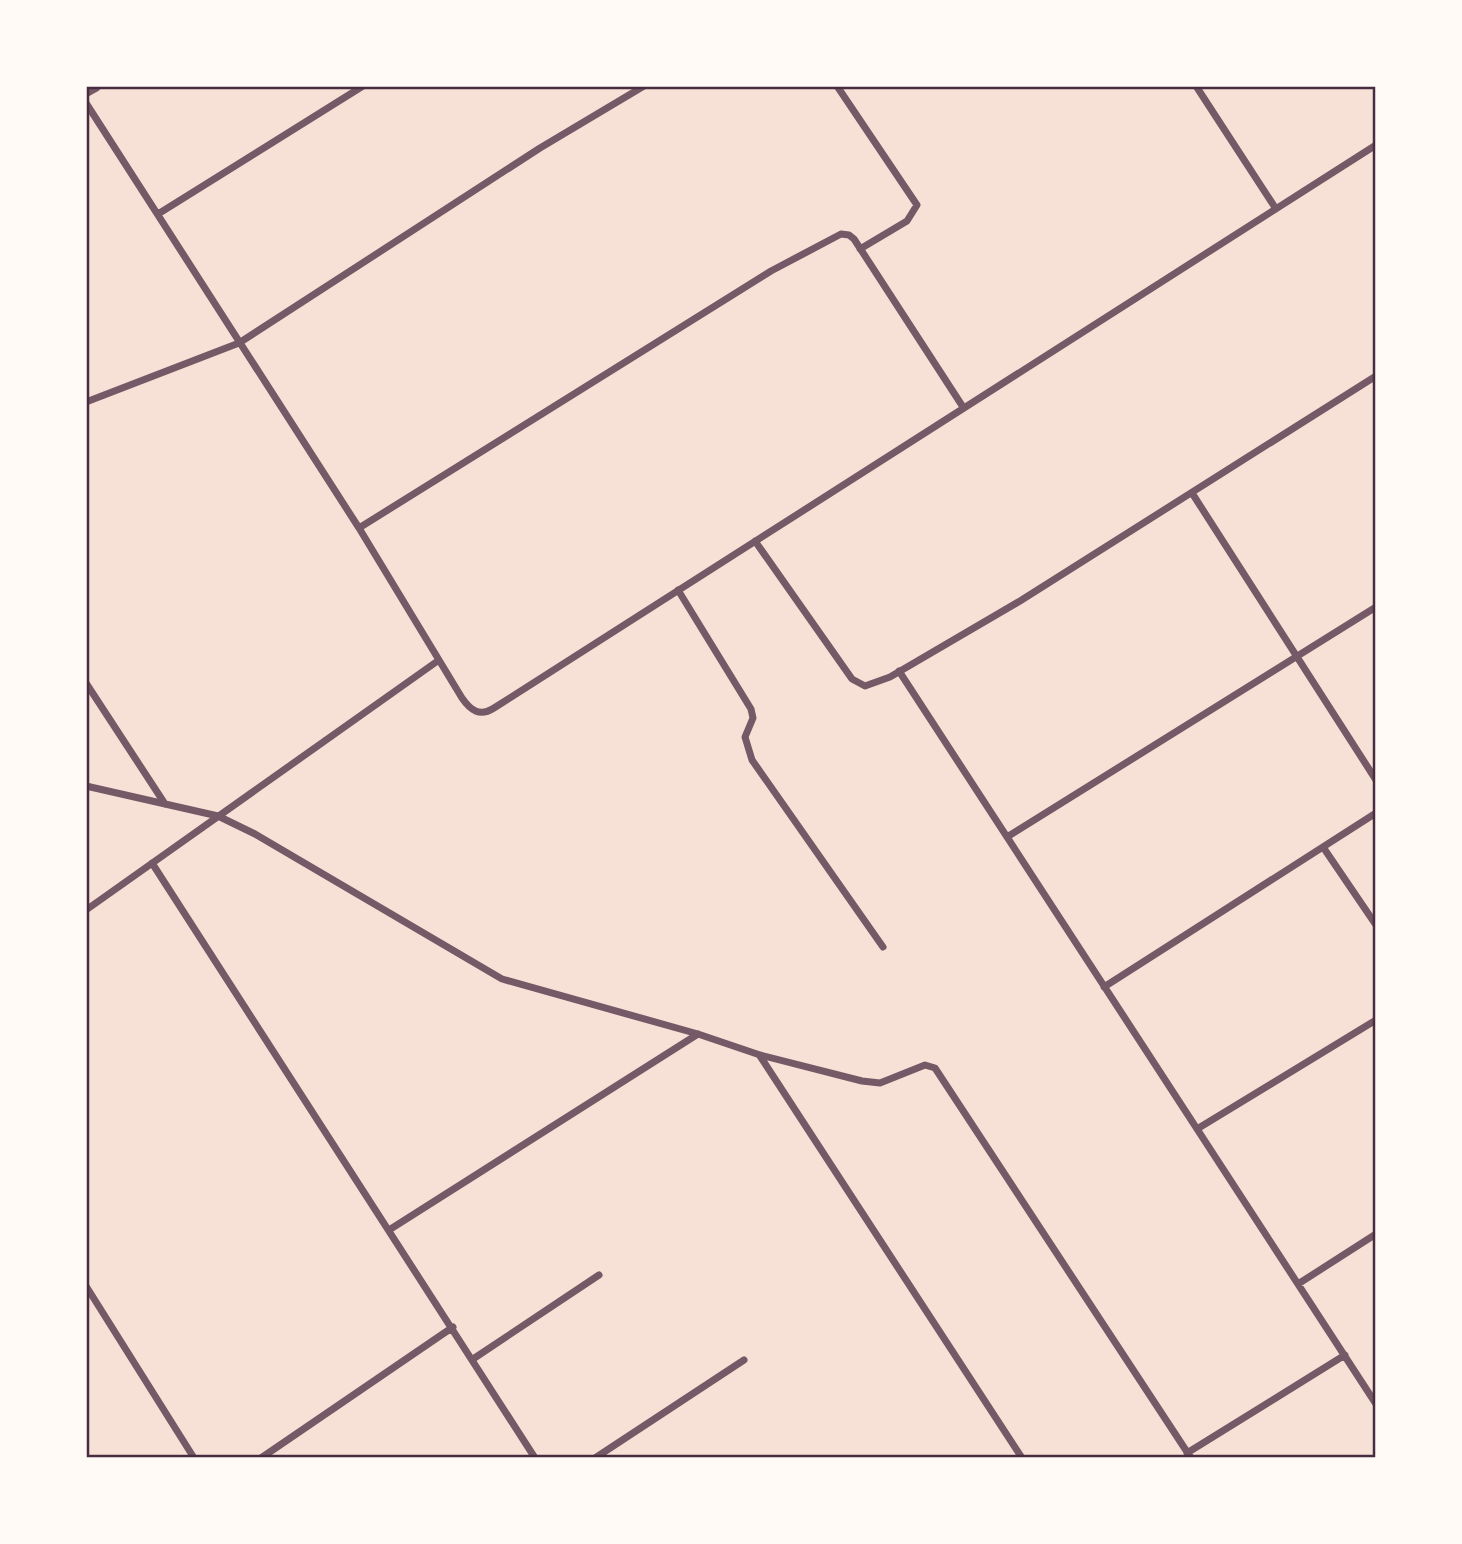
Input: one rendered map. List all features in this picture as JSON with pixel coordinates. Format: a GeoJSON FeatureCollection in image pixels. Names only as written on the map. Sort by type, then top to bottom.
{"type":"FeatureCollection","features":[{"type":"Feature","properties":{"kind":"street"},"geometry":{"type":"LineString","coordinates":[[86,91],[95,86]]}},
{"type":"Feature","properties":{"kind":"street"},"geometry":{"type":"LineString","coordinates":[[158,214],[363,86]]}},
{"type":"Feature","properties":{"kind":"street"},"geometry":{"type":"LineString","coordinates":[[86,402],[239,343],[540,148],[644,86]]}},
{"type":"Feature","properties":{"kind":"street"},"geometry":{"type":"LineString","coordinates":[[838,86],[917,205],[907,220],[860,249]]}},
{"type":"Feature","properties":{"kind":"street"},"geometry":{"type":"LineString","coordinates":[[1196,86],[1276,209]]}},
{"type":"Feature","properties":{"kind":"street"},"geometry":{"type":"LineString","coordinates":[[86,103],[359,528],[468,706],[477,712],[488,712],[1376,145]]}},
{"type":"Feature","properties":{"kind":"street"},"geometry":{"type":"LineString","coordinates":[[359,528],[771,271],[841,234],[849,235],[860,249],[963,407]]}},
{"type":"Feature","properties":{"kind":"street"},"geometry":{"type":"LineString","coordinates":[[755,541],[852,679],[866,686],[880,682],[1020,601],[1376,376]]}},
{"type":"Feature","properties":{"kind":"street"},"geometry":{"type":"LineString","coordinates":[[1192,492],[1376,780]]}},
{"type":"Feature","properties":{"kind":"street"},"geometry":{"type":"LineString","coordinates":[[678,590],[751,709],[754,718],[745,737],[752,760],[883,947]]}},
{"type":"Feature","properties":{"kind":"street"},"geometry":{"type":"LineString","coordinates":[[1007,837],[1376,607]]}},
{"type":"Feature","properties":{"kind":"street"},"geometry":{"type":"LineString","coordinates":[[86,910],[439,660]]}},
{"type":"Feature","properties":{"kind":"street"},"geometry":{"type":"LineString","coordinates":[[899,671],[1376,1404]]}},
{"type":"Feature","properties":{"kind":"street"},"geometry":{"type":"LineString","coordinates":[[86,683],[165,805]]}},
{"type":"Feature","properties":{"kind":"street"},"geometry":{"type":"LineString","coordinates":[[86,786],[218,816],[255,834],[502,979],[698,1034],[760,1055],[880,1083],[925,1065],[935,1068],[1189,1456],[1345,1355]]}},
{"type":"Feature","properties":{"kind":"street"},"geometry":{"type":"LineString","coordinates":[[1104,987],[1376,813]]}},
{"type":"Feature","properties":{"kind":"street"},"geometry":{"type":"LineString","coordinates":[[1324,846],[1376,925]]}},
{"type":"Feature","properties":{"kind":"street"},"geometry":{"type":"LineString","coordinates":[[152,863],[535,1458]]}},
{"type":"Feature","properties":{"kind":"street"},"geometry":{"type":"LineString","coordinates":[[1197,1129],[1376,1020]]}},
{"type":"Feature","properties":{"kind":"street"},"geometry":{"type":"LineString","coordinates":[[389,1230],[698,1034]]}},
{"type":"Feature","properties":{"kind":"street"},"geometry":{"type":"LineString","coordinates":[[760,1055],[1022,1458]]}},
{"type":"Feature","properties":{"kind":"street"},"geometry":{"type":"LineString","coordinates":[[1298,1284],[1376,1234]]}},
{"type":"Feature","properties":{"kind":"street"},"geometry":{"type":"LineString","coordinates":[[473,1359],[599,1275]]}},
{"type":"Feature","properties":{"kind":"street"},"geometry":{"type":"LineString","coordinates":[[86,1286],[194,1458]]}},
{"type":"Feature","properties":{"kind":"street"},"geometry":{"type":"LineString","coordinates":[[261,1458],[453,1327]]}},
{"type":"Feature","properties":{"kind":"street"},"geometry":{"type":"LineString","coordinates":[[595,1458],[744,1360]]}}]}
